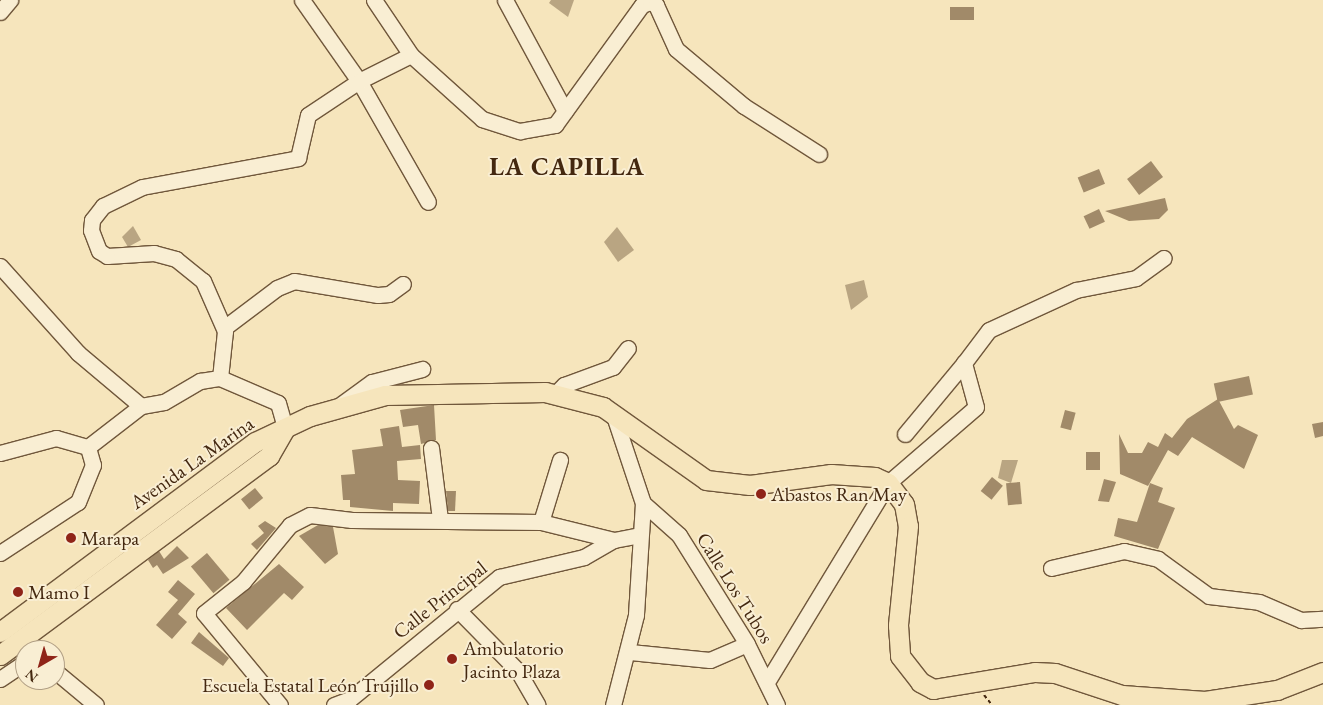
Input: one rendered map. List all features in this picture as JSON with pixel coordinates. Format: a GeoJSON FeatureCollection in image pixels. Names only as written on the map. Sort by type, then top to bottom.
{"type":"FeatureCollection","features":[{"type":"Feature","properties":{"kind":"main road"},"geometry":{"type":"LineString","coordinates":[[285,428],[340,405],[385,395],[555,394],[613,413],[706,480],[750,485],[831,474],[874,477],[888,484],[904,504],[908,526],[898,625],[900,656],[913,675],[933,689],[1035,672],[1055,673],[1122,695],[1205,702],[1277,690],[1323,672]]}},
{"type":"Feature","properties":{"kind":"main road","name":"Avenida La Marina"},"geometry":{"type":"LineString","coordinates":[[0,632],[255,442],[285,428]]}},
{"type":"Feature","properties":{"kind":"main road","name":"Avenida La Marina"},"geometry":{"type":"LineString","coordinates":[[0,655],[269,456],[285,428]]}},
{"type":"Feature","properties":{"kind":"street"},"geometry":{"type":"LineString","coordinates":[[0,12],[10,0]]}},
{"type":"Feature","properties":{"kind":"street"},"geometry":{"type":"LineString","coordinates":[[302,0],[359,81],[428,202]]}},
{"type":"Feature","properties":{"kind":"street"},"geometry":{"type":"LineString","coordinates":[[374,0],[411,56],[482,119],[520,131],[555,125],[642,5],[650,2],[656,5],[676,49],[744,106],[818,154]]}},
{"type":"Feature","properties":{"kind":"street"},"geometry":{"type":"LineString","coordinates":[[505,0],[565,112]]}},
{"type":"Feature","properties":{"kind":"street"},"geometry":{"type":"LineString","coordinates":[[220,378],[224,328],[203,281],[176,259],[154,253],[107,256],[99,251],[91,230],[92,220],[103,206],[142,187],[298,158],[305,118],[359,81],[411,56]]}},
{"type":"Feature","properties":{"kind":"street"},"geometry":{"type":"LineString","coordinates":[[905,434],[989,330],[1076,290],[1136,278],[1164,258]]}},
{"type":"Feature","properties":{"kind":"street"},"geometry":{"type":"LineString","coordinates":[[0,266],[78,353],[141,406]]}},
{"type":"Feature","properties":{"kind":"street"},"geometry":{"type":"LineString","coordinates":[[224,328],[277,288],[294,281],[378,295],[389,294],[403,284]]}},
{"type":"Feature","properties":{"kind":"street"},"geometry":{"type":"LineString","coordinates":[[555,394],[564,385],[613,367],[628,348]]}},
{"type":"Feature","properties":{"kind":"street"},"geometry":{"type":"LineString","coordinates":[[767,682],[888,484],[976,406],[964,362]]}},
{"type":"Feature","properties":{"kind":"street"},"geometry":{"type":"LineString","coordinates":[[340,405],[372,382],[422,369]]}},
{"type":"Feature","properties":{"kind":"street"},"geometry":{"type":"LineString","coordinates":[[88,447],[141,406],[164,402],[200,381],[220,378],[278,403],[285,428]]}},
{"type":"Feature","properties":{"kind":"street"},"geometry":{"type":"LineString","coordinates":[[613,413],[643,503],[630,652],[613,705]]}},
{"type":"Feature","properties":{"kind":"street"},"geometry":{"type":"LineString","coordinates":[[0,453],[56,438],[88,447]]}},
{"type":"Feature","properties":{"kind":"street"},"geometry":{"type":"LineString","coordinates":[[0,553],[78,502],[93,465],[88,447]]}},
{"type":"Feature","properties":{"kind":"street"},"geometry":{"type":"LineString","coordinates":[[431,448],[440,519]]}},
{"type":"Feature","properties":{"kind":"street"},"geometry":{"type":"LineString","coordinates":[[541,522],[560,460]]}},
{"type":"Feature","properties":{"kind":"street","name":"Calle Los Tubos"},"geometry":{"type":"LineString","coordinates":[[643,503],[679,535],[747,644],[777,705]]}},
{"type":"Feature","properties":{"kind":"street"},"geometry":{"type":"LineString","coordinates":[[280,705],[204,613],[243,582],[290,525],[310,515],[352,520],[440,519],[541,522],[614,540]]}},
{"type":"Feature","properties":{"kind":"street","name":"Calle Principal"},"geometry":{"type":"LineString","coordinates":[[334,705],[353,702],[457,610],[499,577],[584,557],[614,540],[640,536]]}},
{"type":"Feature","properties":{"kind":"street"},"geometry":{"type":"LineString","coordinates":[[1051,568],[1124,551],[1158,559],[1209,596],[1259,602],[1301,620],[1323,619]]}},
{"type":"Feature","properties":{"kind":"street"},"geometry":{"type":"LineString","coordinates":[[457,610],[518,671],[538,705]]}},
{"type":"Feature","properties":{"kind":"street"},"geometry":{"type":"LineString","coordinates":[[630,652],[710,660],[747,644]]}},
{"type":"Feature","properties":{"kind":"street"},"geometry":{"type":"LineString","coordinates":[[0,679],[15,669]]}},
{"type":"Feature","properties":{"kind":"street"},"geometry":{"type":"LineString","coordinates":[[65,679],[96,705]]}},
{"type":"Feature","properties":{"kind":"shaded area"},"geometry":{"type":"Polygon","coordinates":[[[551,0],[574,0],[568,17],[549,3],[551,0]]]}},
{"type":"Feature","properties":{"kind":"shaded area"},"geometry":{"type":"Polygon","coordinates":[[[133,226],[141,240],[128,247],[122,237],[133,226]]]}},
{"type":"Feature","properties":{"kind":"shaded area"},"geometry":{"type":"Polygon","coordinates":[[[617,227],[634,250],[618,262],[604,242],[617,227]]]}},
{"type":"Feature","properties":{"kind":"shaded area"},"geometry":{"type":"Polygon","coordinates":[[[864,280],[868,297],[851,310],[845,285],[864,280]]]}},
{"type":"Feature","properties":{"kind":"shaded area"},"geometry":{"type":"Polygon","coordinates":[[[1002,460],[1018,460],[1011,483],[998,478],[1002,460]]]}},
{"type":"Feature","properties":{"kind":"building"},"geometry":{"type":"Polygon","coordinates":[[[950,7],[974,7],[974,20],[950,20],[950,7]]]}},
{"type":"Feature","properties":{"kind":"building"},"geometry":{"type":"Polygon","coordinates":[[[1151,161],[1163,177],[1139,195],[1127,179],[1151,161]]]}},
{"type":"Feature","properties":{"kind":"building"},"geometry":{"type":"Polygon","coordinates":[[[1099,169],[1105,184],[1084,192],[1078,178],[1099,169]]]}},
{"type":"Feature","properties":{"kind":"building"},"geometry":{"type":"Polygon","coordinates":[[[1165,198],[1168,210],[1159,219],[1129,221],[1105,211],[1165,198]]]}},
{"type":"Feature","properties":{"kind":"building"},"geometry":{"type":"Polygon","coordinates":[[[1099,209],[1105,222],[1090,229],[1084,216],[1099,209]]]}},
{"type":"Feature","properties":{"kind":"building"},"geometry":{"type":"Polygon","coordinates":[[[1249,376],[1253,395],[1218,402],[1214,383],[1249,376]]]}},
{"type":"Feature","properties":{"kind":"building"},"geometry":{"type":"Polygon","coordinates":[[[1218,399],[1234,429],[1238,425],[1258,435],[1244,469],[1192,437],[1178,456],[1168,450],[1148,486],[1120,474],[1119,434],[1128,453],[1142,453],[1148,442],[1158,447],[1165,433],[1172,438],[1187,419],[1218,399]]]}},
{"type":"Feature","properties":{"kind":"building"},"geometry":{"type":"Polygon","coordinates":[[[434,405],[436,440],[421,444],[418,425],[403,427],[400,410],[434,405]]]}},
{"type":"Feature","properties":{"kind":"building"},"geometry":{"type":"Polygon","coordinates":[[[1065,410],[1076,413],[1071,430],[1060,427],[1065,410]]]}},
{"type":"Feature","properties":{"kind":"building"},"geometry":{"type":"Polygon","coordinates":[[[1323,422],[1323,436],[1315,438],[1312,424],[1323,422]]]}},
{"type":"Feature","properties":{"kind":"building"},"geometry":{"type":"Polygon","coordinates":[[[399,426],[402,447],[420,445],[421,459],[397,461],[398,480],[420,481],[419,504],[393,503],[393,511],[350,507],[350,500],[343,500],[341,475],[355,474],[352,450],[383,446],[380,429],[399,426]]]}},
{"type":"Feature","properties":{"kind":"building"},"geometry":{"type":"Polygon","coordinates":[[[1086,452],[1100,452],[1100,470],[1086,470],[1086,452]]]}},
{"type":"Feature","properties":{"kind":"building"},"geometry":{"type":"Polygon","coordinates":[[[992,477],[1003,486],[992,500],[981,491],[992,477]]]}},
{"type":"Feature","properties":{"kind":"building"},"geometry":{"type":"Polygon","coordinates":[[[1104,479],[1116,482],[1109,502],[1098,501],[1104,479]]]}},
{"type":"Feature","properties":{"kind":"building"},"geometry":{"type":"Polygon","coordinates":[[[1020,482],[1022,504],[1008,505],[1006,483],[1020,482]]]}},
{"type":"Feature","properties":{"kind":"building"},"geometry":{"type":"Polygon","coordinates":[[[1150,483],[1163,488],[1158,502],[1175,508],[1158,549],[1114,536],[1118,518],[1137,522],[1150,483]]]}},
{"type":"Feature","properties":{"kind":"building"},"geometry":{"type":"Polygon","coordinates":[[[255,488],[263,498],[249,509],[241,499],[255,488]]]}},
{"type":"Feature","properties":{"kind":"building"},"geometry":{"type":"Polygon","coordinates":[[[446,491],[456,491],[455,511],[448,511],[446,491]]]}},
{"type":"Feature","properties":{"kind":"building"},"geometry":{"type":"Polygon","coordinates":[[[265,521],[276,528],[257,550],[251,544],[264,533],[258,526],[265,521]]]}},
{"type":"Feature","properties":{"kind":"building"},"geometry":{"type":"Polygon","coordinates":[[[318,525],[333,527],[338,554],[325,564],[299,536],[318,525]]]}},
{"type":"Feature","properties":{"kind":"building"},"geometry":{"type":"Polygon","coordinates":[[[177,546],[189,558],[163,574],[157,565],[153,568],[148,560],[159,551],[164,559],[177,546]]]}},
{"type":"Feature","properties":{"kind":"building"},"geometry":{"type":"Polygon","coordinates":[[[207,553],[229,580],[213,593],[191,566],[207,553]]]}},
{"type":"Feature","properties":{"kind":"building"},"geometry":{"type":"Polygon","coordinates":[[[279,564],[304,587],[292,600],[284,593],[247,630],[226,608],[279,564]]]}},
{"type":"Feature","properties":{"kind":"building"},"geometry":{"type":"Polygon","coordinates":[[[178,580],[195,594],[178,614],[187,622],[172,639],[156,625],[178,600],[168,592],[178,580]]]}},
{"type":"Feature","properties":{"kind":"building"},"geometry":{"type":"Polygon","coordinates":[[[199,632],[229,658],[223,666],[191,643],[199,632]]]}},
{"type":"Feature","properties":{"kind":"place","name":"Abastos Ran May"},"geometry":{"type":"Point","coordinates":[761,494]}},
{"type":"Feature","properties":{"kind":"place","name":"Marapa"},"geometry":{"type":"Point","coordinates":[71,538]}},
{"type":"Feature","properties":{"kind":"place","name":"Mamo I"},"geometry":{"type":"Point","coordinates":[18,592]}},
{"type":"Feature","properties":{"kind":"place","name":"Ambulatorio Jacinto Plaza"},"geometry":{"type":"Point","coordinates":[452,659]}},
{"type":"Feature","properties":{"kind":"place","name":"Escuela Estatal León Trujillo"},"geometry":{"type":"Point","coordinates":[429,685]}},
{"type":"Feature","properties":{"kind":"district","name":"LA CAPILLA"},"geometry":{"type":"Point","coordinates":[567,166]}}]}
